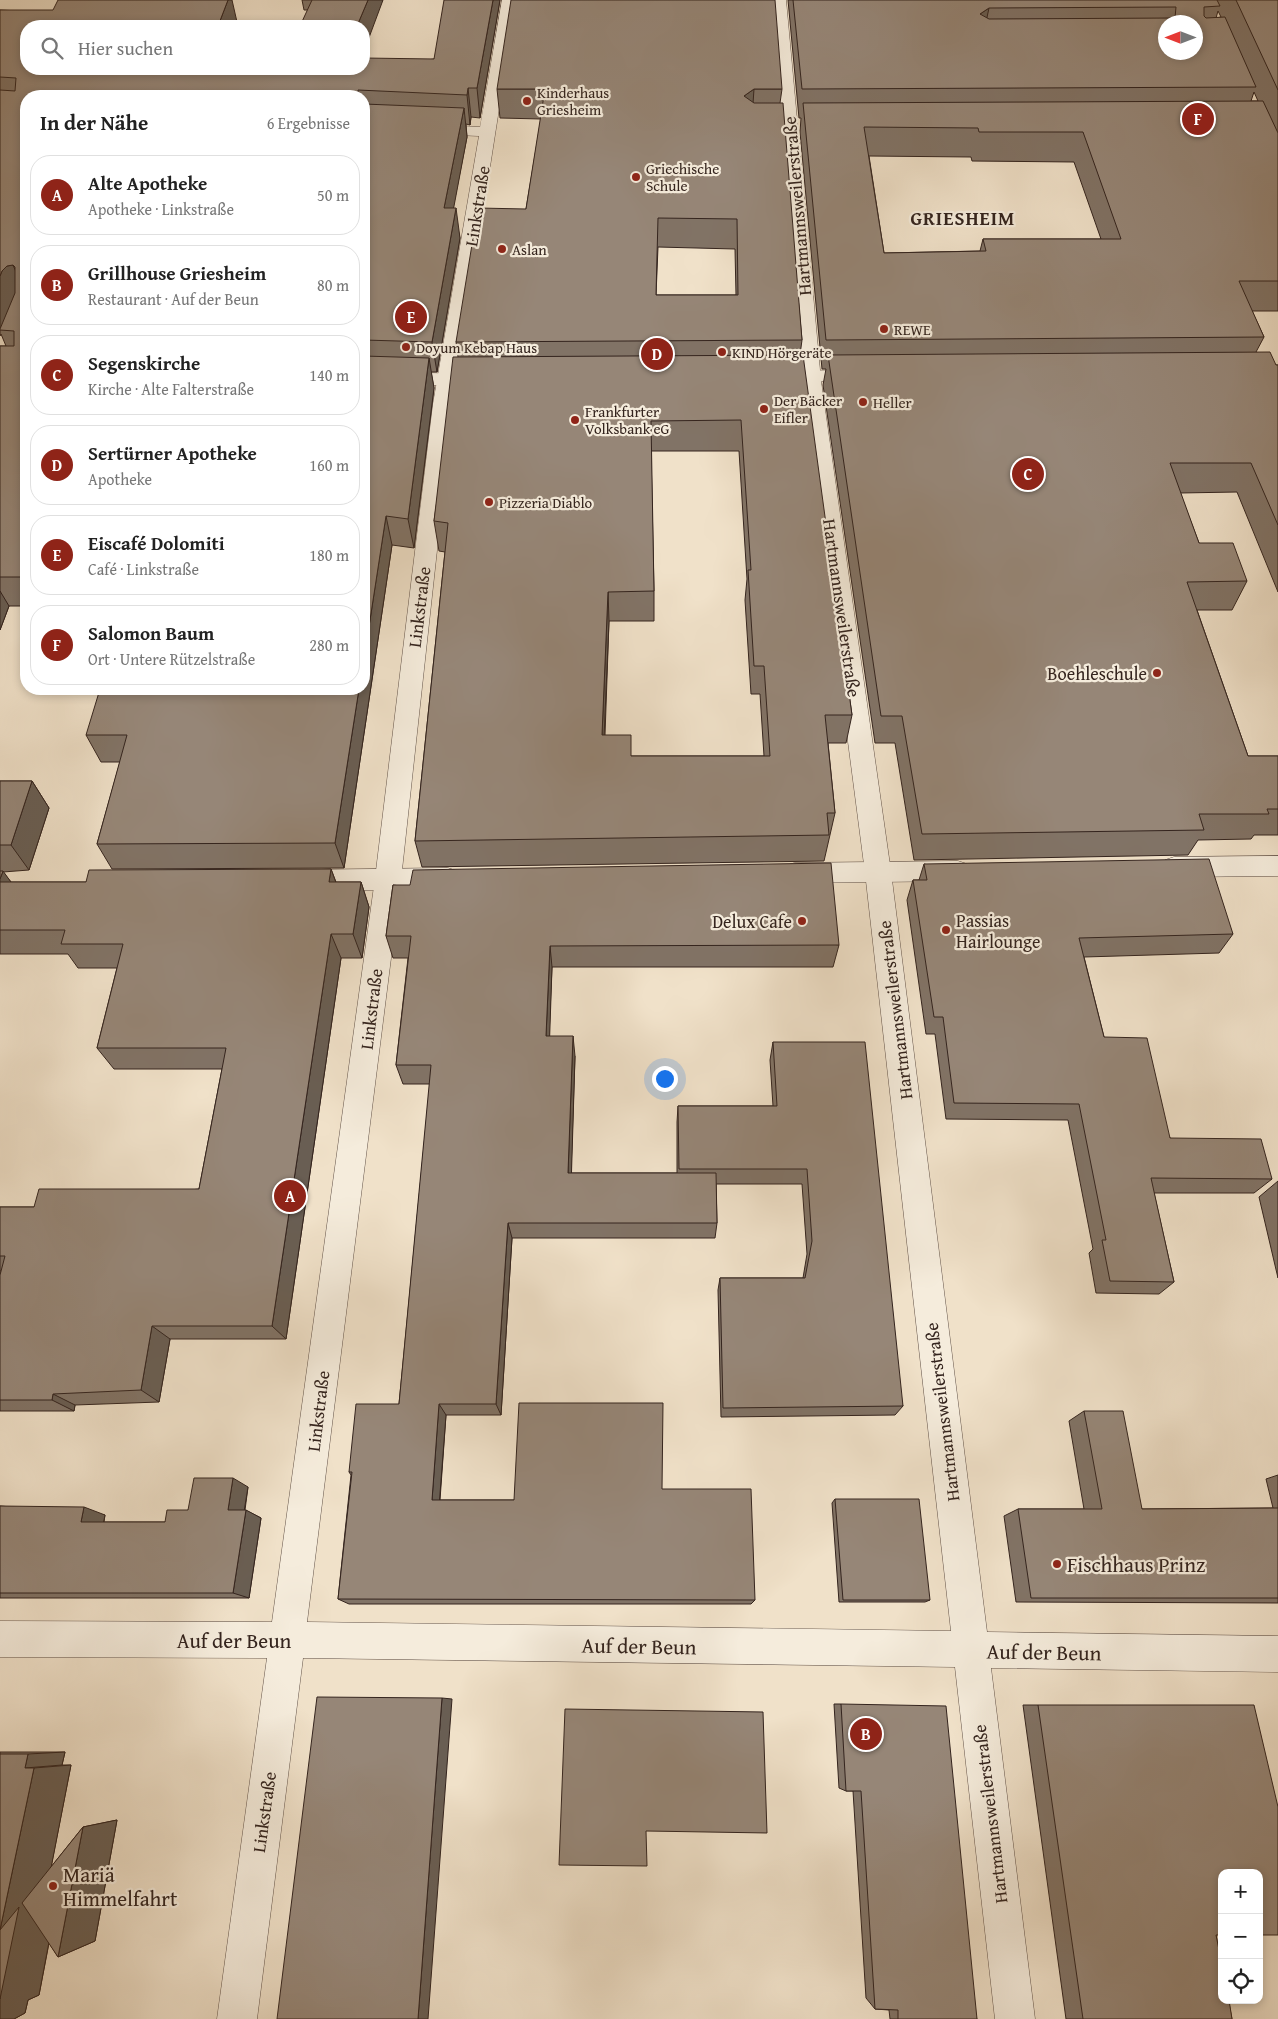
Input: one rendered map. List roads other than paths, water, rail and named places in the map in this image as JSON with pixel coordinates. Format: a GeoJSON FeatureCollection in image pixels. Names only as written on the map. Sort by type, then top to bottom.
{"type":"FeatureCollection","features":[{"type":"Feature","properties":{"kind":"street","name":"Linkstraße"},"geometry":{"type":"LineString","coordinates":[[237,2019],[388,879],[447,380],[489,132],[509,0]]}},
{"type":"Feature","properties":{"kind":"street","name":"Hartmannsweilerstraße"},"geometry":{"type":"LineString","coordinates":[[779,0],[810,377],[878,872],[1015,2019]]}},
{"type":"Feature","properties":{"kind":"street"},"geometry":{"type":"LineString","coordinates":[[370,126],[489,132]]}},
{"type":"Feature","properties":{"kind":"street"},"geometry":{"type":"LineString","coordinates":[[750,377],[878,376]]}},
{"type":"Feature","properties":{"kind":"street"},"geometry":{"type":"LineString","coordinates":[[370,378],[502,380]]}},
{"type":"Feature","properties":{"kind":"street"},"geometry":{"type":"LineString","coordinates":[[1148,868],[1278,866]]}},
{"type":"Feature","properties":{"kind":"street"},"geometry":{"type":"LineString","coordinates":[[770,874],[978,870]]}},
{"type":"Feature","properties":{"kind":"street"},"geometry":{"type":"LineString","coordinates":[[278,881],[476,878]]}},
{"type":"Feature","properties":{"kind":"street","name":"Auf der Beun"},"geometry":{"type":"LineString","coordinates":[[0,1639],[288,1640],[1278,1654]]}},
{"type":"Feature","properties":{"kind":"place","name":"Kinderhaus Griesheim"},"geometry":{"type":"Point","coordinates":[527,101]}},
{"type":"Feature","properties":{"kind":"place","name":"Salomon Baum"},"geometry":{"type":"Point","coordinates":[1198,119]}},
{"type":"Feature","properties":{"kind":"place","name":"Griechische Schule"},"geometry":{"type":"Point","coordinates":[636,177]}},
{"type":"Feature","properties":{"kind":"place","name":"Aslan"},"geometry":{"type":"Point","coordinates":[502,249]}},
{"type":"Feature","properties":{"kind":"place","name":"Eiscafé Dolomiti"},"geometry":{"type":"Point","coordinates":[411,317]}},
{"type":"Feature","properties":{"kind":"place","name":"REWE"},"geometry":{"type":"Point","coordinates":[884,329]}},
{"type":"Feature","properties":{"kind":"place","name":"Doyum Kebap Haus"},"geometry":{"type":"Point","coordinates":[406,347]}},
{"type":"Feature","properties":{"kind":"place","name":"KIND Hörgeräte"},"geometry":{"type":"Point","coordinates":[722,352]}},
{"type":"Feature","properties":{"kind":"place","name":"Sertürner Apotheke"},"geometry":{"type":"Point","coordinates":[657,354]}},
{"type":"Feature","properties":{"kind":"place","name":"Heller"},"geometry":{"type":"Point","coordinates":[863,402]}},
{"type":"Feature","properties":{"kind":"place","name":"Der Bäcker Eifler"},"geometry":{"type":"Point","coordinates":[764,409]}},
{"type":"Feature","properties":{"kind":"place","name":"Frankfurter Volksbank eG"},"geometry":{"type":"Point","coordinates":[575,420]}},
{"type":"Feature","properties":{"kind":"place","name":"Segenskirche"},"geometry":{"type":"Point","coordinates":[1028,474]}},
{"type":"Feature","properties":{"kind":"place","name":"Pizzeria Diablo"},"geometry":{"type":"Point","coordinates":[489,502]}},
{"type":"Feature","properties":{"kind":"place","name":"Boehleschule"},"geometry":{"type":"Point","coordinates":[1157,673]}},
{"type":"Feature","properties":{"kind":"place","name":"Delux Cafe"},"geometry":{"type":"Point","coordinates":[802,921]}},
{"type":"Feature","properties":{"kind":"place","name":"Passias Hairlounge"},"geometry":{"type":"Point","coordinates":[946,930]}},
{"type":"Feature","properties":{"kind":"place","name":"Alte Apotheke"},"geometry":{"type":"Point","coordinates":[290,1196]}},
{"type":"Feature","properties":{"kind":"place","name":"Fischhaus Prinz"},"geometry":{"type":"Point","coordinates":[1057,1564]}},
{"type":"Feature","properties":{"kind":"place","name":"Grillhouse Griesheim"},"geometry":{"type":"Point","coordinates":[866,1734]}},
{"type":"Feature","properties":{"kind":"place","name":"Mariä Himmelfahrt"},"geometry":{"type":"Point","coordinates":[53,1886]}},
{"type":"Feature","properties":{"kind":"district","name":"GRIESHEIM"},"geometry":{"type":"Point","coordinates":[963,218]}}]}
